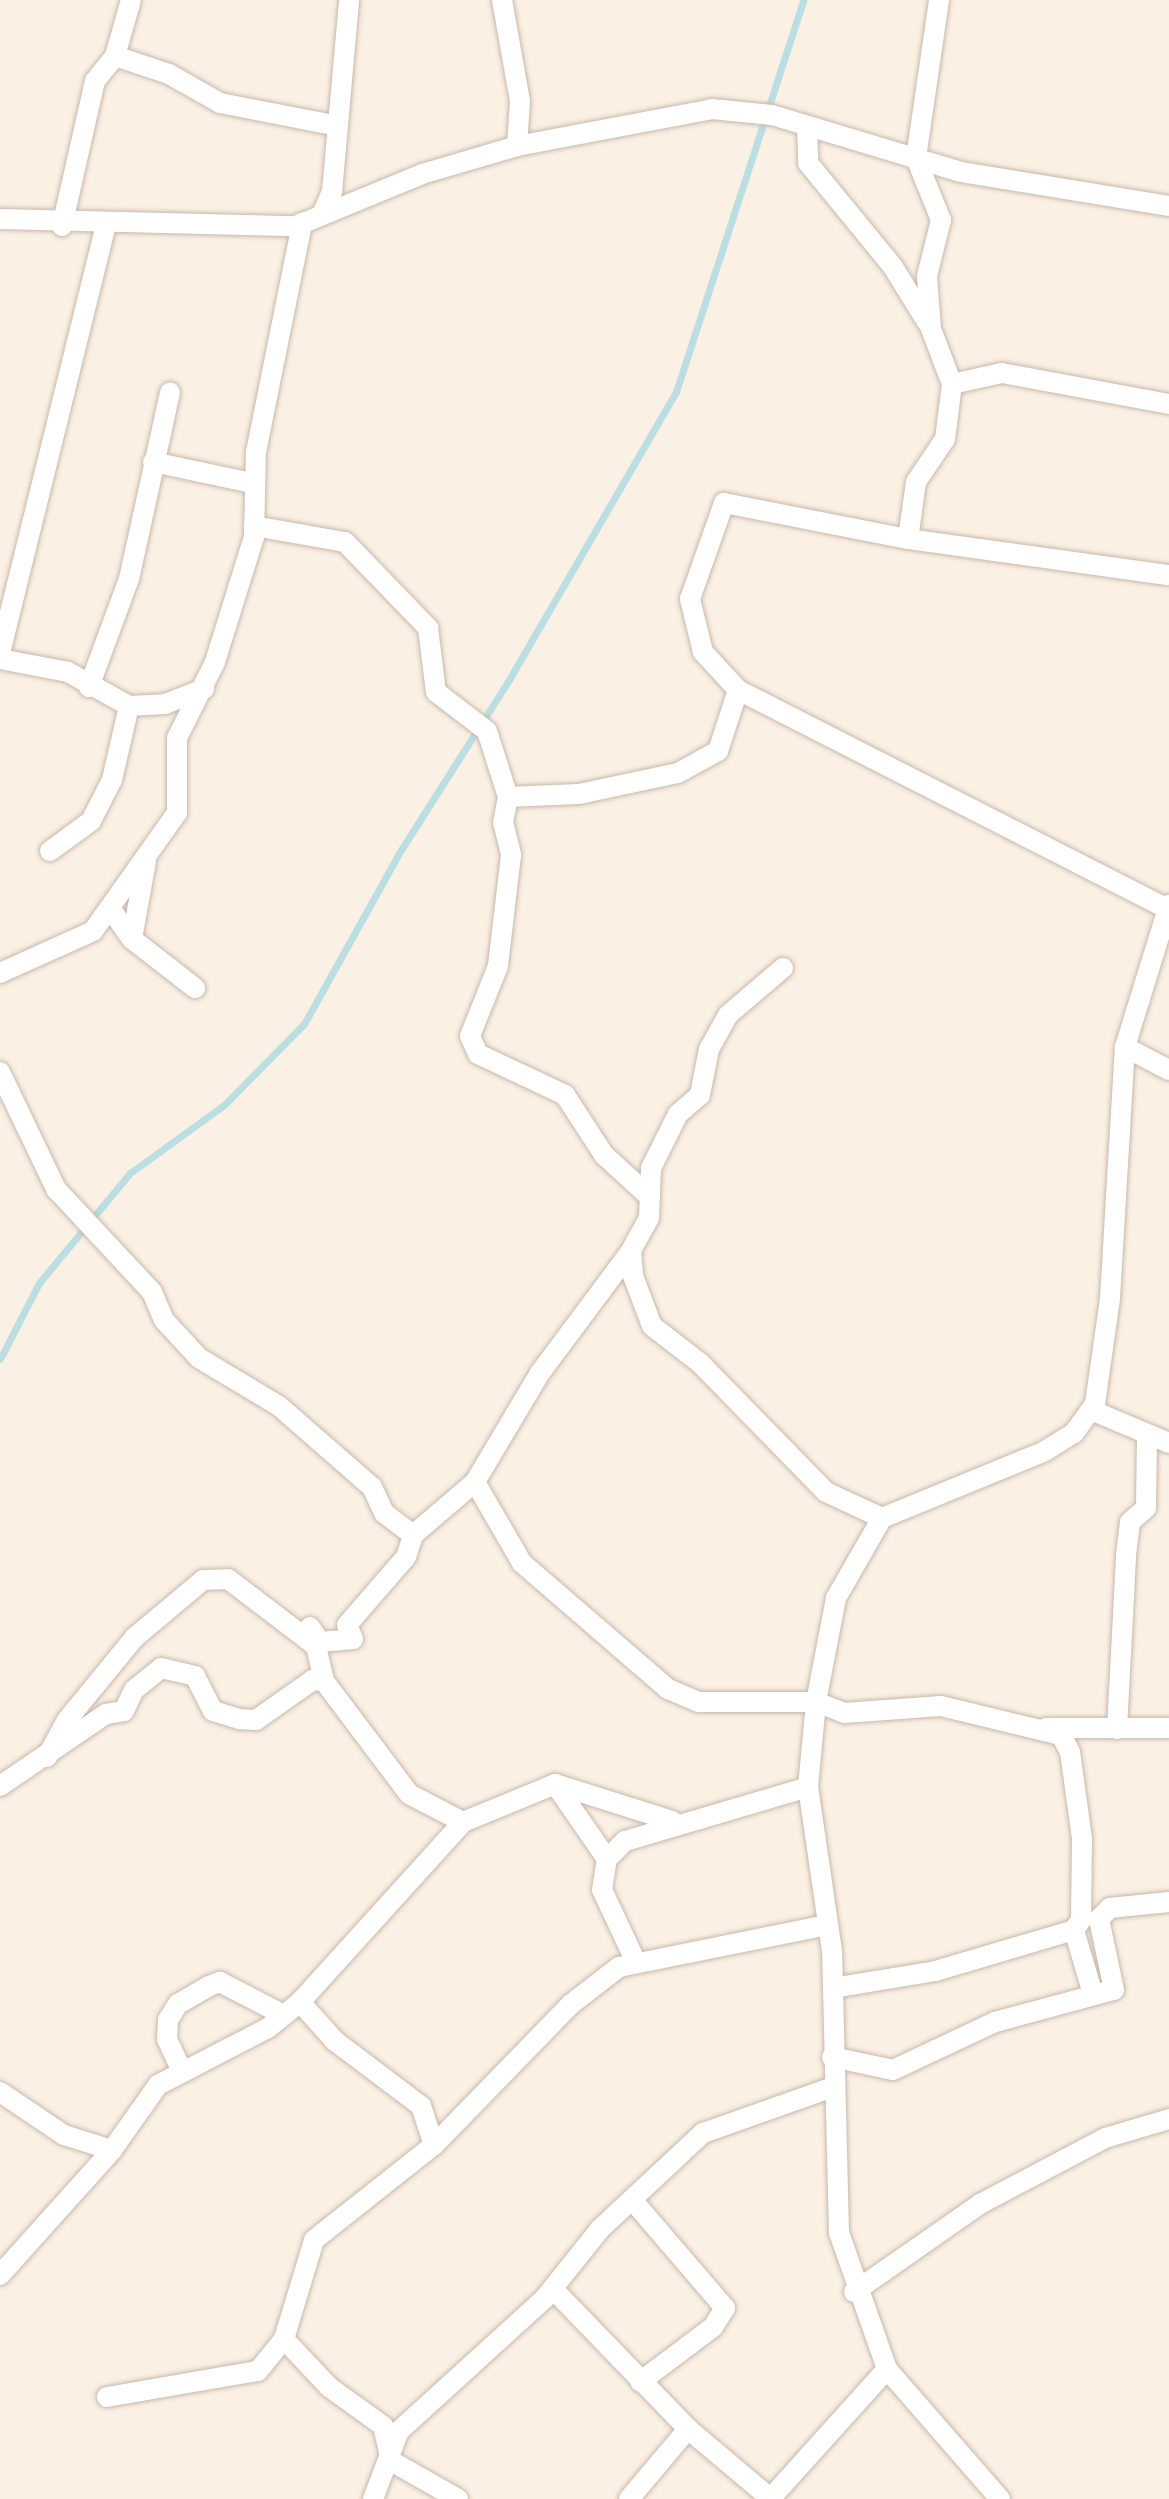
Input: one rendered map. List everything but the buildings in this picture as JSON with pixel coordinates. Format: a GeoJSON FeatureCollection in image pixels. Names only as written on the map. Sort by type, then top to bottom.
{"type":"FeatureCollection","features":[{"type":"Feature","properties":{"kind":"street"},"geometry":{"type":"LineString","coordinates":[[62,226],[95,81],[115,56],[131,0]]}},
{"type":"Feature","properties":{"kind":"street"},"geometry":{"type":"LineString","coordinates":[[322,215],[338,126],[349,0]]}},
{"type":"Feature","properties":{"kind":"street"},"geometry":{"type":"LineString","coordinates":[[502,0],[520,101],[517,146]]}},
{"type":"Feature","properties":{"kind":"street"},"geometry":{"type":"LineString","coordinates":[[931,329],[927,276],[941,220],[916,158],[939,0]]}},
{"type":"Feature","properties":{"kind":"street"},"geometry":{"type":"LineString","coordinates":[[115,56],[169,74],[220,103],[338,126]]}},
{"type":"Feature","properties":{"kind":"street"},"geometry":{"type":"LineString","coordinates":[[0,219],[62,226],[302,223],[517,146],[712,109],[807,126],[916,158],[1169,206]]}},
{"type":"Feature","properties":{"kind":"street"},"geometry":{"type":"LineString","coordinates":[[807,126],[808,163],[893,267],[931,329],[952,384],[945,439],[916,482],[908,539]]}},
{"type":"Feature","properties":{"kind":"street"},"geometry":{"type":"LineString","coordinates":[[0,973],[72,944],[110,908],[177,813],[177,738],[204,689],[245,580],[254,526],[252,483],[302,223]]}},
{"type":"Feature","properties":{"kind":"street"},"geometry":{"type":"LineString","coordinates":[[106,226],[0,656],[68,672],[89,687],[129,706],[204,689]]}},
{"type":"Feature","properties":{"kind":"street"},"geometry":{"type":"LineString","coordinates":[[952,384],[1002,373],[1169,404]]}},
{"type":"Feature","properties":{"kind":"street"},"geometry":{"type":"LineString","coordinates":[[89,687],[129,579],[170,392]]}},
{"type":"Feature","properties":{"kind":"street"},"geometry":{"type":"LineString","coordinates":[[153,462],[252,483]]}},
{"type":"Feature","properties":{"kind":"street"},"geometry":{"type":"LineString","coordinates":[[1000,2499],[887,2369],[854,2292],[839,2233],[832,2057],[833,1988],[828,1925],[808,1787],[816,1702],[836,1598],[882,1518],[1045,1451],[1074,1433],[1091,1410],[1110,1298],[1125,1047],[1168,907],[738,690],[703,652],[690,599],[724,503],[908,539],[1169,575]]}},
{"type":"Feature","properties":{"kind":"street"},"geometry":{"type":"LineString","coordinates":[[254,526],[345,542],[408,601],[428,628],[436,692],[487,731],[508,797],[503,822],[511,855],[498,966],[470,1036],[478,1054],[565,1095],[604,1155],[650,1197]]}},
{"type":"Feature","properties":{"kind":"street"},"geometry":{"type":"LineString","coordinates":[[508,797],[579,794],[678,773],[718,751],[738,690]]}},
{"type":"Feature","properties":{"kind":"street"},"geometry":{"type":"LineString","coordinates":[[50,851],[91,821],[112,780],[129,706]]}},
{"type":"Feature","properties":{"kind":"street"},"geometry":{"type":"LineString","coordinates":[[132,939],[146,858]]}},
{"type":"Feature","properties":{"kind":"street"},"geometry":{"type":"LineString","coordinates":[[110,908],[132,939],[195,988]]}},
{"type":"Feature","properties":{"kind":"street"},"geometry":{"type":"LineString","coordinates":[[47,1757],[67,1720],[134,1638],[203,1580],[228,1579],[313,1629],[320,1642],[353,1639],[347,1625],[406,1557],[413,1535],[475,1482],[540,1373],[631,1251],[649,1218],[651,1168],[678,1114],[700,1095],[722,1026],[783,968]]}},
{"type":"Feature","properties":{"kind":"street"},"geometry":{"type":"LineString","coordinates":[[1125,1047],[1169,1070]]}},
{"type":"Feature","properties":{"kind":"street"},"geometry":{"type":"LineString","coordinates":[[0,1074],[56,1189],[152,1292],[164,1320],[199,1358],[279,1406],[372,1487],[384,1513],[413,1535]]}},
{"type":"Feature","properties":{"kind":"street"},"geometry":{"type":"LineString","coordinates":[[631,1251],[652,1326],[700,1363],[826,1492],[882,1518]]}},
{"type":"Feature","properties":{"kind":"street"},"geometry":{"type":"LineString","coordinates":[[1091,1410],[1147,1438],[1169,1443]]}},
{"type":"Feature","properties":{"kind":"street"},"geometry":{"type":"LineString","coordinates":[[1117,1729],[1126,1555],[1130,1522],[1146,1508],[1147,1438]]}},
{"type":"Feature","properties":{"kind":"street"},"geometry":{"type":"LineString","coordinates":[[475,1482],[522,1563],[668,1689],[699,1702],[816,1702],[864,1714],[941,1706],[1061,1735],[1070,1752],[1082,1838],[1081,1920],[1074,1930],[936,1971],[833,1988]]}},
{"type":"Feature","properties":{"kind":"street"},"geometry":{"type":"LineString","coordinates":[[281,1612],[316,1646],[324,1681],[409,1794],[463,1822]]}},
{"type":"Feature","properties":{"kind":"street"},"geometry":{"type":"LineString","coordinates":[[0,1786],[47,1757],[106,1714],[124,1711],[134,1690],[161,1668],[195,1676],[213,1711],[240,1719],[256,1720],[313,1680],[324,1681]]}},
{"type":"Feature","properties":{"kind":"street"},"geometry":{"type":"LineString","coordinates":[[1042,1728],[1169,1728]]}},
{"type":"Feature","properties":{"kind":"street"},"geometry":{"type":"LineString","coordinates":[[555,1784],[607,1859]]}},
{"type":"Feature","properties":{"kind":"street"},"geometry":{"type":"LineString","coordinates":[[0,2275],[112,2150],[158,2085],[180,2067],[292,2009],[463,1822],[555,1784],[672,1821]]}},
{"type":"Feature","properties":{"kind":"street"},"geometry":{"type":"LineString","coordinates":[[635,1960],[602,1890],[607,1859],[625,1841],[672,1821],[808,1787]]}},
{"type":"Feature","properties":{"kind":"street"},"geometry":{"type":"LineString","coordinates":[[832,2057],[893,2070],[995,2022],[1114,1990],[1099,1919],[1110,1908],[1169,1902]]}},
{"type":"Feature","properties":{"kind":"street"},"geometry":{"type":"LineString","coordinates":[[107,2397],[258,2371],[284,2339],[314,2240],[434,2145],[570,2005],[635,1960],[828,1925]]}},
{"type":"Feature","properties":{"kind":"street"},"geometry":{"type":"LineString","coordinates":[[1074,1930],[1093,1994]]}},
{"type":"Feature","properties":{"kind":"street"},"geometry":{"type":"LineString","coordinates":[[180,2067],[167,2039],[168,2020],[178,2004],[220,1982],[292,2009],[421,2106],[434,2145]]}},
{"type":"Feature","properties":{"kind":"street"},"geometry":{"type":"LineString","coordinates":[[373,2499],[391,2461],[391,2429],[553,2289],[600,2229],[634,2202],[703,2133],[833,2087]]}},
{"type":"Feature","properties":{"kind":"street"},"geometry":{"type":"LineString","coordinates":[[0,2092],[64,2135],[112,2150]]}},
{"type":"Feature","properties":{"kind":"street"},"geometry":{"type":"LineString","coordinates":[[854,2292],[980,2204],[1105,2138],[1169,2119]]}},
{"type":"Feature","properties":{"kind":"street"},"geometry":{"type":"LineString","coordinates":[[634,2202],[725,2308],[713,2327],[640,2382]]}},
{"type":"Feature","properties":{"kind":"street"},"geometry":{"type":"LineString","coordinates":[[553,2289],[688,2429],[770,2499],[887,2369]]}},
{"type":"Feature","properties":{"kind":"street"},"geometry":{"type":"LineString","coordinates":[[284,2339],[329,2387],[391,2429]]}},
{"type":"Feature","properties":{"kind":"street"},"geometry":{"type":"LineString","coordinates":[[629,2499],[688,2429]]}},
{"type":"Feature","properties":{"kind":"street"},"geometry":{"type":"LineString","coordinates":[[391,2461],[458,2499]]}},
{"type":"Feature","properties":{"kind":"waterway"},"geometry":{"type":"LineString","coordinates":[[0,1359],[39,1283],[130,1173],[224,1105],[304,1024],[401,850],[510,678],[676,392],[803,0]]}}]}
